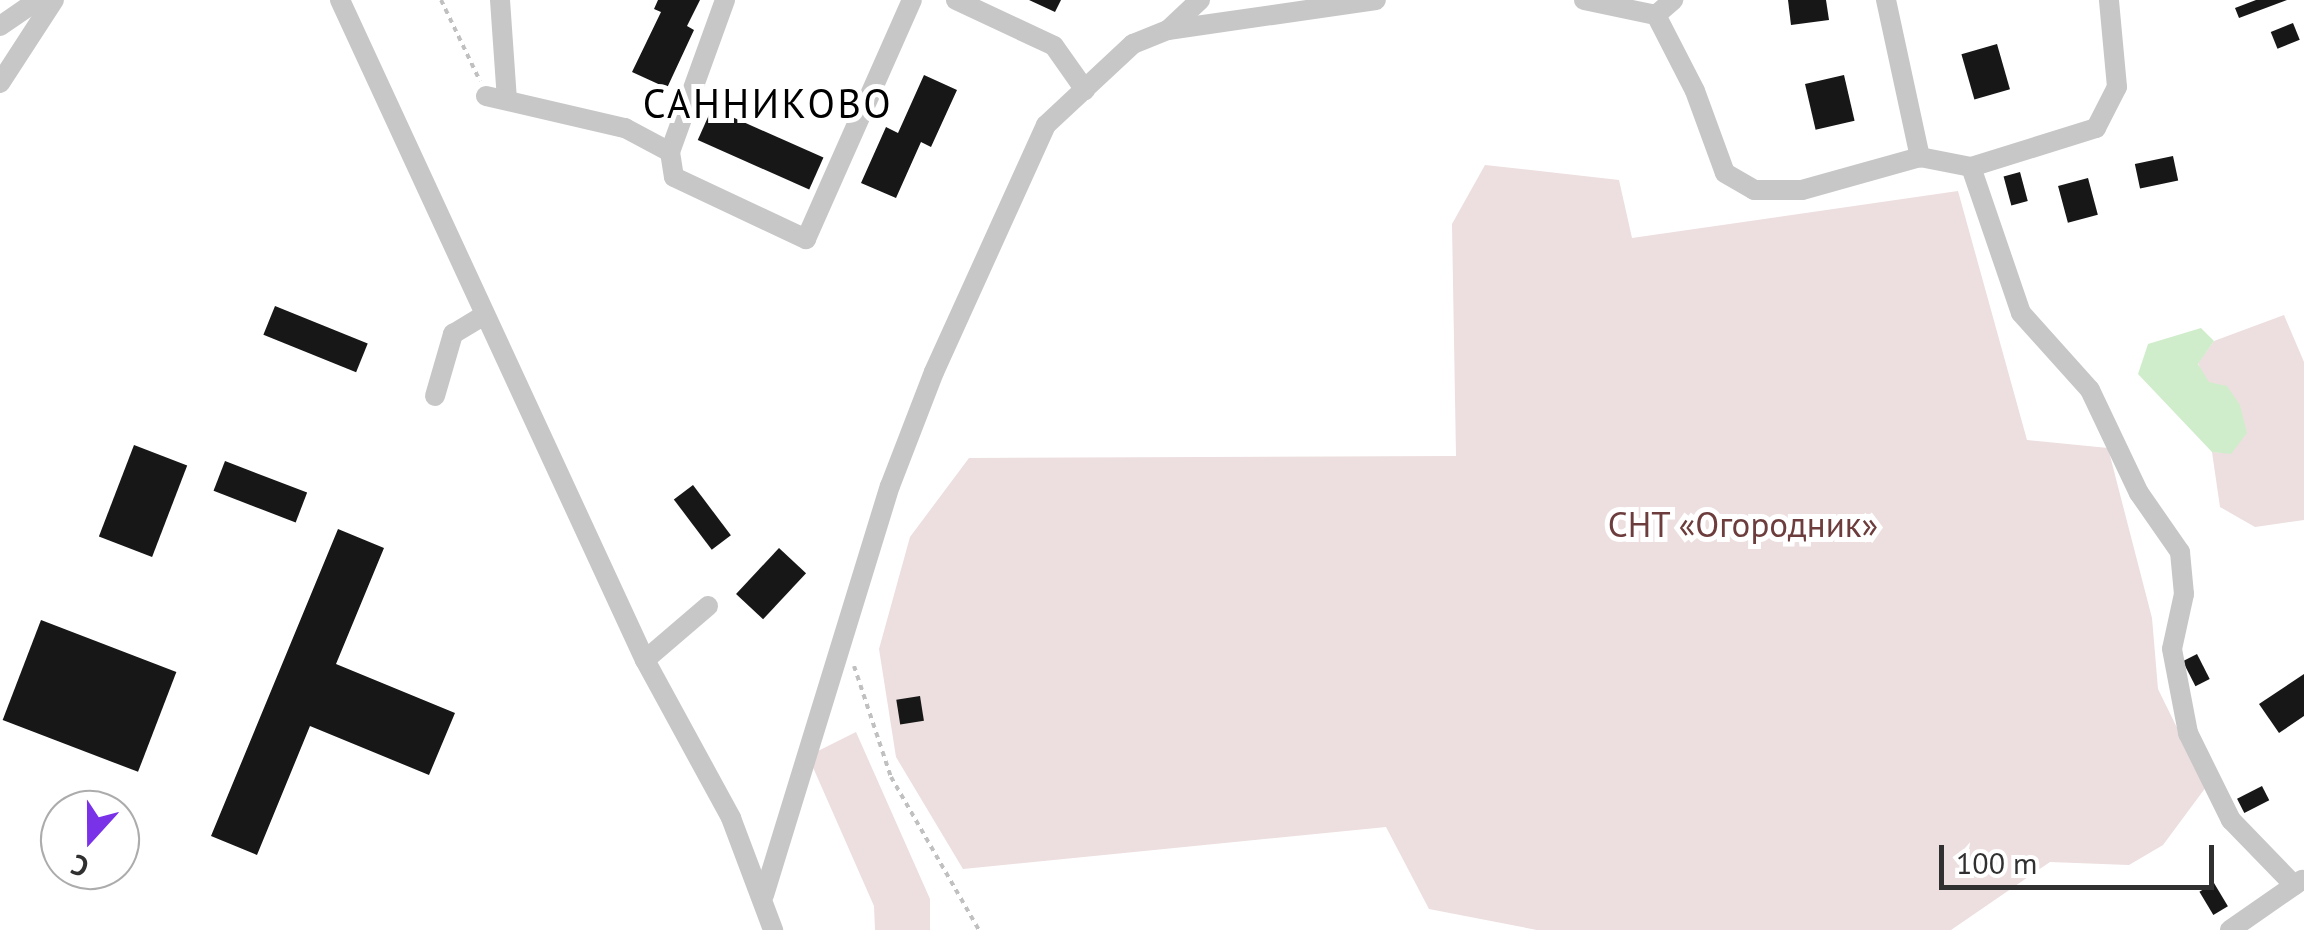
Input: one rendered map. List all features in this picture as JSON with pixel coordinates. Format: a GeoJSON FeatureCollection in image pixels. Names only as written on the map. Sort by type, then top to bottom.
{"type":"FeatureCollection","features":[{"type":"Feature","properties":{"kind":"street"},"geometry":{"type":"LineString","coordinates":[[0,26],[38,0]]}},
{"type":"Feature","properties":{"kind":"street"},"geometry":{"type":"LineString","coordinates":[[0,83],[54,0]]}},
{"type":"Feature","properties":{"kind":"street"},"geometry":{"type":"LineString","coordinates":[[340,0],[645,660],[731,818],[764,895],[773,930]]}},
{"type":"Feature","properties":{"kind":"street"},"geometry":{"type":"LineString","coordinates":[[500,0],[497,98],[625,128],[670,152]]}},
{"type":"Feature","properties":{"kind":"street"},"geometry":{"type":"LineString","coordinates":[[725,0],[670,152],[674,177],[806,239],[912,0]]}},
{"type":"Feature","properties":{"kind":"street"},"geometry":{"type":"LineString","coordinates":[[956,0],[1054,46],[1085,90]]}},
{"type":"Feature","properties":{"kind":"street"},"geometry":{"type":"LineString","coordinates":[[1168,30],[1200,0]]}},
{"type":"Feature","properties":{"kind":"street"},"geometry":{"type":"LineString","coordinates":[[764,895],[890,486],[988,249],[1046,126],[1132,44],[1168,30],[1376,0]]}},
{"type":"Feature","properties":{"kind":"street"},"geometry":{"type":"LineString","coordinates":[[1584,0],[1656,15]]}},
{"type":"Feature","properties":{"kind":"street"},"geometry":{"type":"LineString","coordinates":[[1656,15],[1674,0]]}},
{"type":"Feature","properties":{"kind":"street"},"geometry":{"type":"LineString","coordinates":[[1886,0],[1920,157]]}},
{"type":"Feature","properties":{"kind":"street"},"geometry":{"type":"LineString","coordinates":[[1656,15],[1696,91],[1725,173],[1754,190],[1802,190],[1920,157],[1971,167],[2096,128],[2117,87],[2110,0]]}},
{"type":"Feature","properties":{"kind":"street"},"geometry":{"type":"LineString","coordinates":[[1971,167],[2020,313],[2090,390],[2139,493],[2180,552],[2184,594],[2172,650],[2188,734],[2231,820],[2299,882],[2230,930]]}},
{"type":"Feature","properties":{"kind":"street"},"geometry":{"type":"LineString","coordinates":[[435,396],[453,334],[486,315]]}},
{"type":"Feature","properties":{"kind":"street"},"geometry":{"type":"LineString","coordinates":[[645,660],[708,606]]}},
{"type":"Feature","properties":{"kind":"path"},"geometry":{"type":"LineString","coordinates":[[441,0],[497,98]]}},
{"type":"Feature","properties":{"kind":"path"},"geometry":{"type":"LineString","coordinates":[[839,646],[862,678],[892,777],[979,930]]}},
{"type":"Feature","properties":{"kind":"green space","name":"СНТ «Огородник»"},"geometry":{"type":"Polygon","coordinates":[[[1485,165],[1619,180],[1632,238],[1958,191],[2027,440],[2108,448],[2152,618],[2158,689],[2206,787],[2163,845],[2129,865],[2050,862],[1951,930],[1537,930],[1429,909],[1386,827],[963,869],[896,757],[879,649],[910,537],[969,458],[1456,456],[1452,224],[1485,165]]]}},
{"type":"Feature","properties":{"kind":"green space"},"geometry":{"type":"Polygon","coordinates":[[[2284,315],[2304,362],[2304,520],[2255,527],[2220,507],[2212,452],[2231,453],[2198,363],[2214,341],[2284,315]]]}},
{"type":"Feature","properties":{"kind":"green space"},"geometry":{"type":"Polygon","coordinates":[[[856,732],[930,899],[930,930],[875,930],[874,906],[808,756],[856,732]]]}},
{"type":"Feature","properties":{"kind":"shaded area"},"geometry":{"type":"Polygon","coordinates":[[[2201,328],[2214,341],[2198,364],[2209,382],[2227,386],[2240,405],[2247,433],[2231,454],[2212,452],[2138,374],[2148,344],[2201,328]]]}},
{"type":"Feature","properties":{"kind":"building"},"geometry":{"type":"Polygon","coordinates":[[[658,0],[700,0],[687,26],[694,30],[667,88],[632,72],[661,12],[654,9],[658,0]]]}},
{"type":"Feature","properties":{"kind":"building"},"geometry":{"type":"Polygon","coordinates":[[[1029,0],[1061,0],[1055,12],[1029,0]]]}},
{"type":"Feature","properties":{"kind":"building"},"geometry":{"type":"Polygon","coordinates":[[[1788,0],[1826,0],[1829,20],[1791,25],[1788,0]]]}},
{"type":"Feature","properties":{"kind":"building"},"geometry":{"type":"Polygon","coordinates":[[[2256,0],[2287,0],[2239,18],[2235,8],[2256,0]]]}},
{"type":"Feature","properties":{"kind":"building"},"geometry":{"type":"Polygon","coordinates":[[[2293,23],[2300,40],[2277,49],[2271,32],[2293,23]]]}},
{"type":"Feature","properties":{"kind":"building"},"geometry":{"type":"Polygon","coordinates":[[[1997,44],[2010,89],[1974,99],[1961,54],[1997,44]]]}},
{"type":"Feature","properties":{"kind":"building"},"geometry":{"type":"Polygon","coordinates":[[[924,75],[957,90],[931,147],[921,142],[896,198],[861,183],[886,127],[898,133],[924,75]]]}},
{"type":"Feature","properties":{"kind":"building"},"geometry":{"type":"Polygon","coordinates":[[[1844,75],[1855,121],[1816,130],[1805,84],[1844,75]]]}},
{"type":"Feature","properties":{"kind":"building"},"geometry":{"type":"Polygon","coordinates":[[[712,108],[823,158],[809,190],[698,140],[712,108]]]}},
{"type":"Feature","properties":{"kind":"building"},"geometry":{"type":"Polygon","coordinates":[[[2173,156],[2178,180],[2140,189],[2135,164],[2173,156]]]}},
{"type":"Feature","properties":{"kind":"building"},"geometry":{"type":"Polygon","coordinates":[[[2020,172],[2028,201],[2011,205],[2004,176],[2020,172]]]}},
{"type":"Feature","properties":{"kind":"building"},"geometry":{"type":"Polygon","coordinates":[[[2088,178],[2098,215],[2068,223],[2058,186],[2088,178]]]}},
{"type":"Feature","properties":{"kind":"building"},"geometry":{"type":"Polygon","coordinates":[[[275,306],[368,343],[356,372],[263,335],[275,306]]]}},
{"type":"Feature","properties":{"kind":"building"},"geometry":{"type":"Polygon","coordinates":[[[134,445],[187,465],[152,557],[99,536],[134,445]]]}},
{"type":"Feature","properties":{"kind":"building"},"geometry":{"type":"Polygon","coordinates":[[[225,461],[307,493],[296,522],[214,491],[225,461]]]}},
{"type":"Feature","properties":{"kind":"building"},"geometry":{"type":"Polygon","coordinates":[[[693,485],[731,535],[712,550],[674,499],[693,485]]]}},
{"type":"Feature","properties":{"kind":"building"},"geometry":{"type":"Polygon","coordinates":[[[338,529],[384,548],[336,664],[455,713],[429,775],[310,726],[257,855],[211,836],[338,529]]]}},
{"type":"Feature","properties":{"kind":"building"},"geometry":{"type":"Polygon","coordinates":[[[779,548],[806,573],[763,619],[736,594],[779,548]]]}},
{"type":"Feature","properties":{"kind":"building"},"geometry":{"type":"Polygon","coordinates":[[[41,620],[176,672],[138,772],[3,720],[41,620]]]}},
{"type":"Feature","properties":{"kind":"building"},"geometry":{"type":"Polygon","coordinates":[[[2197,654],[2210,679],[2195,686],[2183,661],[2197,654]]]}},
{"type":"Feature","properties":{"kind":"building"},"geometry":{"type":"Polygon","coordinates":[[[2304,674],[2304,716],[2279,733],[2259,704],[2304,674]]]}},
{"type":"Feature","properties":{"kind":"building"},"geometry":{"type":"Polygon","coordinates":[[[920,696],[924,721],[900,724],[896,700],[920,696]]]}},
{"type":"Feature","properties":{"kind":"building"},"geometry":{"type":"Polygon","coordinates":[[[2262,786],[2269,800],[2244,813],[2237,799],[2262,786]]]}},
{"type":"Feature","properties":{"kind":"building"},"geometry":{"type":"Polygon","coordinates":[[[2214,883],[2228,906],[2213,915],[2199,892],[2214,883]]]}},
{"type":"Feature","properties":{"kind":"district","name":"САННИКОВО"},"geometry":{"type":"Point","coordinates":[768,103]}}]}
